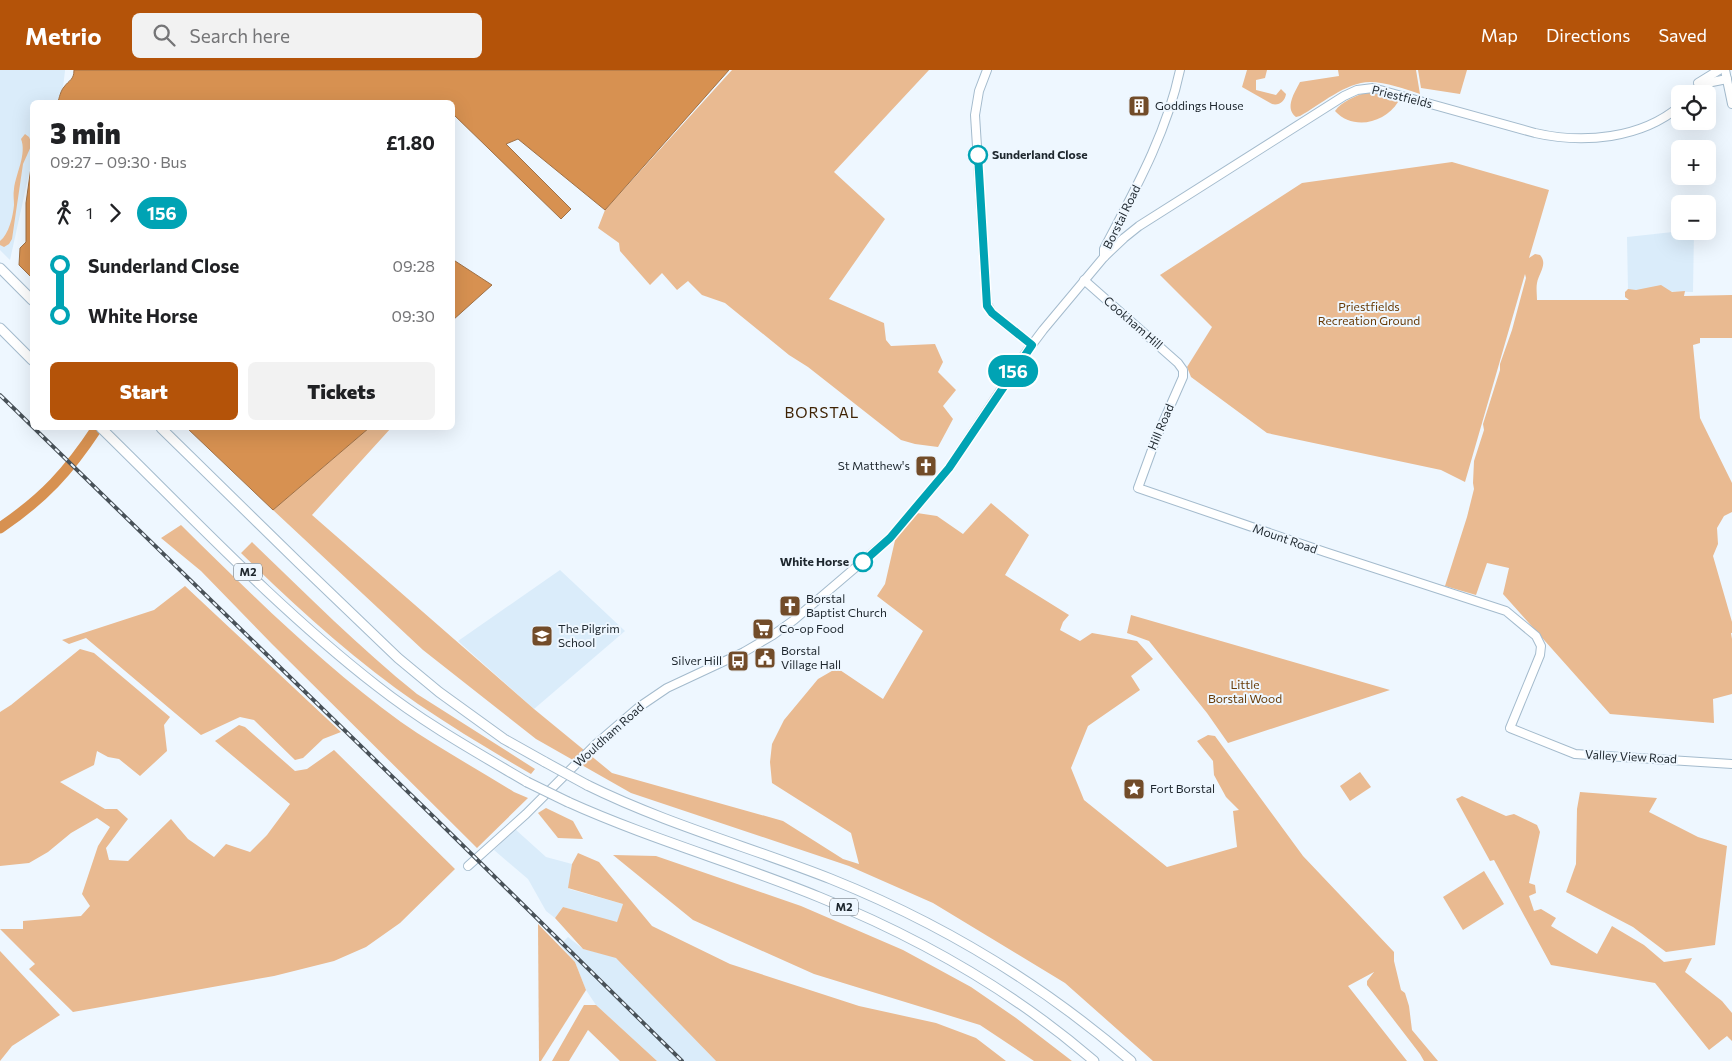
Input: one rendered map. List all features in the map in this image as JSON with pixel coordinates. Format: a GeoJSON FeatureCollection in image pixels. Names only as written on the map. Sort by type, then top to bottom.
{"type":"FeatureCollection","features":[{"type":"Feature","properties":{"kind":"highway"},"geometry":{"type":"LineString","coordinates":[[0,268],[30,298]]}},
{"type":"Feature","properties":{"kind":"highway"},"geometry":{"type":"LineString","coordinates":[[0,328],[30,358]]}},
{"type":"Feature","properties":{"kind":"highway","name":"M2"},"geometry":{"type":"LineString","coordinates":[[103,430],[280,603],[323,642],[378,687],[452,738],[527,782],[604,818],[661,841],[819,897],[926,946],[995,987],[1058,1032],[1094,1061]]}},
{"type":"Feature","properties":{"kind":"highway","name":"M2"},"geometry":{"type":"LineString","coordinates":[[164,430],[398,658],[424,680],[504,738],[587,785],[632,806],[830,879],[926,921],[1000,964],[1041,991],[1083,1021],[1131,1061]]}},
{"type":"Feature","properties":{"kind":"street"},"geometry":{"type":"LineString","coordinates":[[988,70],[979,91],[975,115],[987,304],[992,313],[1032,345]]}},
{"type":"Feature","properties":{"kind":"street","name":"Borstal Road"},"geometry":{"type":"LineString","coordinates":[[1032,345],[1104,257],[1106,243],[1151,159],[1177,85],[1180,70]]}},
{"type":"Feature","properties":{"kind":"street"},"geometry":{"type":"LineString","coordinates":[[1696,85],[1720,70]]}},
{"type":"Feature","properties":{"kind":"street"},"geometry":{"type":"LineString","coordinates":[[1725,70],[1732,104]]}},
{"type":"Feature","properties":{"kind":"street"},"geometry":{"type":"LineString","coordinates":[[1704,85],[1727,79]]}},
{"type":"Feature","properties":{"kind":"street","name":"Priestfields"},"geometry":{"type":"LineString","coordinates":[[1104,257],[1140,226],[1328,106],[1357,90],[1373,88],[1386,90],[1535,134],[1564,139],[1638,130],[1654,123],[1671,112]]}},
{"type":"Feature","properties":{"kind":"street","name":"Cookham Hill"},"geometry":{"type":"LineString","coordinates":[[1084,280],[1182,367]]}},
{"type":"Feature","properties":{"kind":"street","name":"Wouldham Road"},"geometry":{"type":"LineString","coordinates":[[468,866],[526,814],[596,744],[645,702],[667,688],[744,652],[773,635],[794,620],[890,538],[949,468],[1032,345]]}},
{"type":"Feature","properties":{"kind":"street","name":"Hill Road"},"geometry":{"type":"LineString","coordinates":[[1138,488],[1157,436],[1183,377],[1182,367]]}},
{"type":"Feature","properties":{"kind":"street","name":"Mount Road"},"geometry":{"type":"LineString","coordinates":[[1138,488],[1432,588]]}},
{"type":"Feature","properties":{"kind":"street","name":"Valley View Road"},"geometry":{"type":"LineString","coordinates":[[1432,588],[1506,611],[1536,636],[1541,646],[1540,655],[1510,728],[1575,754],[1732,764]]}},
{"type":"Feature","properties":{"kind":"shaded area"},"geometry":{"type":"Polygon","coordinates":[[[0,70],[65,70],[63,87],[58,100],[30,100],[30,169],[10,260],[0,250],[0,70]]]}},
{"type":"Feature","properties":{"kind":"shaded area"},"geometry":{"type":"Polygon","coordinates":[[[74,70],[729,70],[605,210],[518,139],[506,144],[571,209],[561,219],[455,116],[455,100],[58,100],[63,88],[74,73],[74,70]]]}},
{"type":"Feature","properties":{"kind":"shaded area"},"geometry":{"type":"Polygon","coordinates":[[[30,174],[30,276],[19,265],[20,248],[26,242],[26,203],[30,174]]]}},
{"type":"Feature","properties":{"kind":"shaded area"},"geometry":{"type":"Polygon","coordinates":[[[1671,232],[1671,240],[1694,240],[1693,292],[1628,291],[1627,237],[1671,232]]]}},
{"type":"Feature","properties":{"kind":"shaded area"},"geometry":{"type":"Polygon","coordinates":[[[455,261],[492,285],[455,318],[455,261]]]}},
{"type":"Feature","properties":{"kind":"shaded area"},"geometry":{"type":"Polygon","coordinates":[[[189,430],[367,430],[273,510],[189,430]]]}},
{"type":"Feature","properties":{"kind":"shaded area","name":"The Pilgrim School"},"geometry":{"type":"Polygon","coordinates":[[[560,570],[625,631],[534,709],[458,641],[560,570]]]}},
{"type":"Feature","properties":{"kind":"shaded area"},"geometry":{"type":"Polygon","coordinates":[[[515,829],[546,857],[572,864],[569,889],[623,904],[617,923],[563,907],[555,918],[546,911],[528,879],[494,850],[515,829]]]}},
{"type":"Feature","properties":{"kind":"shaded area"},"geometry":{"type":"Polygon","coordinates":[[[568,937],[583,949],[616,957],[716,1061],[657,1061],[596,1005],[586,990],[575,962],[560,945],[568,937]]]}},
{"type":"Feature","properties":{"kind":"green space"},"geometry":{"type":"Polygon","coordinates":[[[732,70],[929,70],[834,172],[885,219],[829,299],[884,323],[886,340],[891,346],[935,344],[943,362],[938,372],[956,390],[943,406],[953,419],[938,447],[901,440],[808,367],[789,355],[725,303],[702,295],[688,281],[677,290],[662,273],[650,285],[620,251],[619,243],[598,228],[605,210],[732,70]]]}},
{"type":"Feature","properties":{"kind":"green space"},"geometry":{"type":"Polygon","coordinates":[[[1247,70],[1267,70],[1265,78],[1256,80],[1256,90],[1276,95],[1281,89],[1286,94],[1283,101],[1279,104],[1272,104],[1242,87],[1247,70]]]}},
{"type":"Feature","properties":{"kind":"green space"},"geometry":{"type":"Polygon","coordinates":[[[1338,70],[1416,70],[1420,94],[1382,83],[1361,83],[1343,90],[1296,117],[1291,109],[1291,105],[1293,95],[1300,82],[1339,76],[1338,70]]]}},
{"type":"Feature","properties":{"kind":"green space"},"geometry":{"type":"Polygon","coordinates":[[[1418,70],[1467,70],[1460,94],[1421,88],[1418,70]]]}},
{"type":"Feature","properties":{"kind":"green space"},"geometry":{"type":"Polygon","coordinates":[[[1365,93],[1387,96],[1398,102],[1385,115],[1368,122],[1351,121],[1335,111],[1344,102],[1365,93]]]}},
{"type":"Feature","properties":{"kind":"green space"},"geometry":{"type":"Polygon","coordinates":[[[25,134],[29,137],[30,148],[23,164],[12,239],[4,247],[0,245],[0,241],[6,234],[12,219],[14,189],[23,151],[21,139],[25,134]]]}},
{"type":"Feature","properties":{"kind":"green space","name":"Priestfields Recreation Ground"},"geometry":{"type":"Polygon","coordinates":[[[1452,162],[1549,190],[1529,258],[1535,254],[1540,255],[1543,262],[1537,283],[1537,300],[1629,300],[1625,297],[1625,292],[1628,289],[1636,290],[1661,285],[1672,292],[1685,291],[1684,296],[1732,295],[1732,338],[1700,338],[1700,343],[1693,345],[1700,418],[1732,483],[1732,512],[1724,516],[1717,528],[1718,544],[1713,556],[1732,622],[1732,694],[1713,699],[1714,723],[1610,714],[1503,594],[1509,568],[1487,563],[1476,595],[1445,586],[1467,517],[1474,489],[1474,461],[1484,430],[1483,424],[1500,370],[1500,364],[1512,330],[1526,278],[1525,274],[1465,482],[1441,470],[1267,433],[1191,377],[1187,367],[1212,327],[1160,275],[1302,183],[1452,162]]]}},
{"type":"Feature","properties":{"kind":"green space"},"geometry":{"type":"Polygon","coordinates":[[[367,430],[389,430],[312,515],[534,709],[612,773],[783,821],[843,859],[859,864],[851,833],[772,783],[770,762],[772,744],[784,720],[818,679],[837,668],[883,699],[923,631],[877,596],[885,584],[896,536],[917,513],[937,516],[963,534],[991,503],[1029,535],[1005,575],[1069,615],[1063,622],[1060,630],[1080,641],[1092,633],[1137,641],[1153,659],[1131,676],[1140,690],[1088,726],[1071,768],[1084,800],[1167,867],[1237,847],[1233,811],[1239,810],[1226,797],[1214,775],[1213,761],[1197,741],[1208,735],[1215,736],[1303,856],[1394,952],[1394,961],[1401,990],[1405,993],[1409,1006],[1412,1030],[1438,1061],[1424,1061],[1367,985],[1367,981],[1374,972],[1348,986],[1407,1061],[1153,1061],[1065,983],[933,903],[849,866],[631,793],[536,739],[423,650],[273,510],[367,430]]]}},
{"type":"Feature","properties":{"kind":"green space"},"geometry":{"type":"Polygon","coordinates":[[[181,525],[287,628],[371,700],[429,740],[514,792],[528,798],[477,848],[201,571],[161,538],[181,525]]]}},
{"type":"Feature","properties":{"kind":"green space"},"geometry":{"type":"Polygon","coordinates":[[[252,542],[333,620],[395,676],[417,694],[535,769],[531,774],[418,704],[348,651],[304,613],[241,553],[252,542]]]}},
{"type":"Feature","properties":{"kind":"green space"},"geometry":{"type":"Polygon","coordinates":[[[185,586],[341,732],[323,739],[303,758],[295,760],[254,720],[240,717],[201,735],[86,638],[69,644],[62,640],[154,610],[185,586]]]}},
{"type":"Feature","properties":{"kind":"green space","name":"Little Borstal Wood"},"geometry":{"type":"Polygon","coordinates":[[[1131,615],[1390,690],[1228,743],[1207,713],[1149,641],[1127,633],[1131,615]]]}},
{"type":"Feature","properties":{"kind":"green space"},"geometry":{"type":"Polygon","coordinates":[[[80,649],[94,653],[170,717],[164,725],[167,751],[140,776],[119,759],[108,757],[97,751],[94,765],[60,782],[105,809],[117,809],[128,819],[106,848],[109,860],[128,861],[171,819],[188,839],[214,857],[226,844],[250,852],[267,835],[290,804],[215,741],[239,725],[245,727],[295,771],[307,769],[334,750],[455,869],[400,923],[366,947],[334,961],[274,976],[73,1012],[29,969],[35,964],[0,929],[23,929],[23,921],[81,916],[90,906],[82,894],[98,846],[110,827],[97,818],[71,833],[48,852],[29,863],[0,866],[0,712],[80,649]]]}},
{"type":"Feature","properties":{"kind":"green space"},"geometry":{"type":"Polygon","coordinates":[[[1360,772],[1371,787],[1350,801],[1340,786],[1360,772]]]}},
{"type":"Feature","properties":{"kind":"green space"},"geometry":{"type":"Polygon","coordinates":[[[1580,792],[1657,798],[1649,812],[1698,837],[1727,846],[1715,945],[1666,952],[1633,927],[1566,892],[1576,864],[1577,809],[1580,792]]]}},
{"type":"Feature","properties":{"kind":"green space"},"geometry":{"type":"Polygon","coordinates":[[[1462,796],[1506,816],[1514,814],[1537,825],[1540,832],[1529,883],[1535,885],[1536,893],[1529,896],[1534,911],[1541,909],[1556,918],[1551,926],[1597,954],[1612,926],[1644,945],[1664,962],[1692,958],[1685,972],[1722,1001],[1732,1013],[1732,1041],[1727,1036],[1709,1050],[1655,983],[1551,965],[1494,860],[1490,861],[1456,799],[1462,796]]]}},
{"type":"Feature","properties":{"kind":"green space"},"geometry":{"type":"Polygon","coordinates":[[[546,808],[573,821],[583,839],[558,838],[538,813],[546,808]]]}},
{"type":"Feature","properties":{"kind":"green space"},"geometry":{"type":"Polygon","coordinates":[[[578,853],[599,862],[652,926],[730,964],[859,1006],[936,1023],[976,1038],[1006,1061],[716,1061],[616,958],[583,949],[555,918],[563,907],[617,922],[623,904],[568,888],[572,864],[578,853]]]}},
{"type":"Feature","properties":{"kind":"green space"},"geometry":{"type":"Polygon","coordinates":[[[613,855],[656,856],[801,906],[903,950],[971,987],[1016,1018],[1072,1061],[1034,1061],[980,1025],[814,974],[693,920],[613,855]]]}},
{"type":"Feature","properties":{"kind":"green space"},"geometry":{"type":"Polygon","coordinates":[[[1484,871],[1504,904],[1463,930],[1443,897],[1484,871]]]}},
{"type":"Feature","properties":{"kind":"green space"},"geometry":{"type":"Polygon","coordinates":[[[538,924],[575,962],[586,990],[541,1061],[539,1061],[538,924]]]}},
{"type":"Feature","properties":{"kind":"green space"},"geometry":{"type":"Polygon","coordinates":[[[0,951],[60,1015],[12,1046],[0,1061],[0,951]]]}},
{"type":"Feature","properties":{"kind":"green space"},"geometry":{"type":"Polygon","coordinates":[[[584,1005],[596,1005],[657,1061],[620,1061],[588,1030],[569,1061],[552,1061],[584,1005]]]}},
{"type":"Feature","properties":{"kind":"waterway"},"geometry":{"type":"LineString","coordinates":[[0,528],[30,506],[54,483],[76,458],[96,430]]}},
{"type":"Feature","properties":{"kind":"railway"},"geometry":{"type":"LineString","coordinates":[[0,395],[30,424]]}},
{"type":"Feature","properties":{"kind":"railway"},"geometry":{"type":"LineString","coordinates":[[36,430],[682,1061]]}},
{"type":"Feature","properties":{"kind":"bus line","name":"156"},"geometry":{"type":"LineString","coordinates":[[863,562],[890,538],[949,468],[1032,345],[992,313],[987,306],[978,155]]}},
{"type":"Feature","properties":{"kind":"place","name":"Goddings House"},"geometry":{"type":"Point","coordinates":[1139,106]}},
{"type":"Feature","properties":{"kind":"place","name":"Sunderland Close"},"geometry":{"type":"Point","coordinates":[978,155]}},
{"type":"Feature","properties":{"kind":"place","name":"St Matthew's"},"geometry":{"type":"Point","coordinates":[926,466]}},
{"type":"Feature","properties":{"kind":"place","name":"White Horse"},"geometry":{"type":"Point","coordinates":[863,562]}},
{"type":"Feature","properties":{"kind":"place","name":"Borstal Baptist Church"},"geometry":{"type":"Point","coordinates":[790,606]}},
{"type":"Feature","properties":{"kind":"place","name":"Co-op Food"},"geometry":{"type":"Point","coordinates":[763,629]}},
{"type":"Feature","properties":{"kind":"place","name":"The Pilgrim School"},"geometry":{"type":"Point","coordinates":[542,636]}},
{"type":"Feature","properties":{"kind":"place","name":"Borstal Village Hall"},"geometry":{"type":"Point","coordinates":[765,658]}},
{"type":"Feature","properties":{"kind":"place","name":"Silver Hill"},"geometry":{"type":"Point","coordinates":[738,661]}},
{"type":"Feature","properties":{"kind":"place","name":"Fort Borstal"},"geometry":{"type":"Point","coordinates":[1134,789]}},
{"type":"Feature","properties":{"kind":"district","name":"BORSTAL"},"geometry":{"type":"Point","coordinates":[822,413]}}]}
